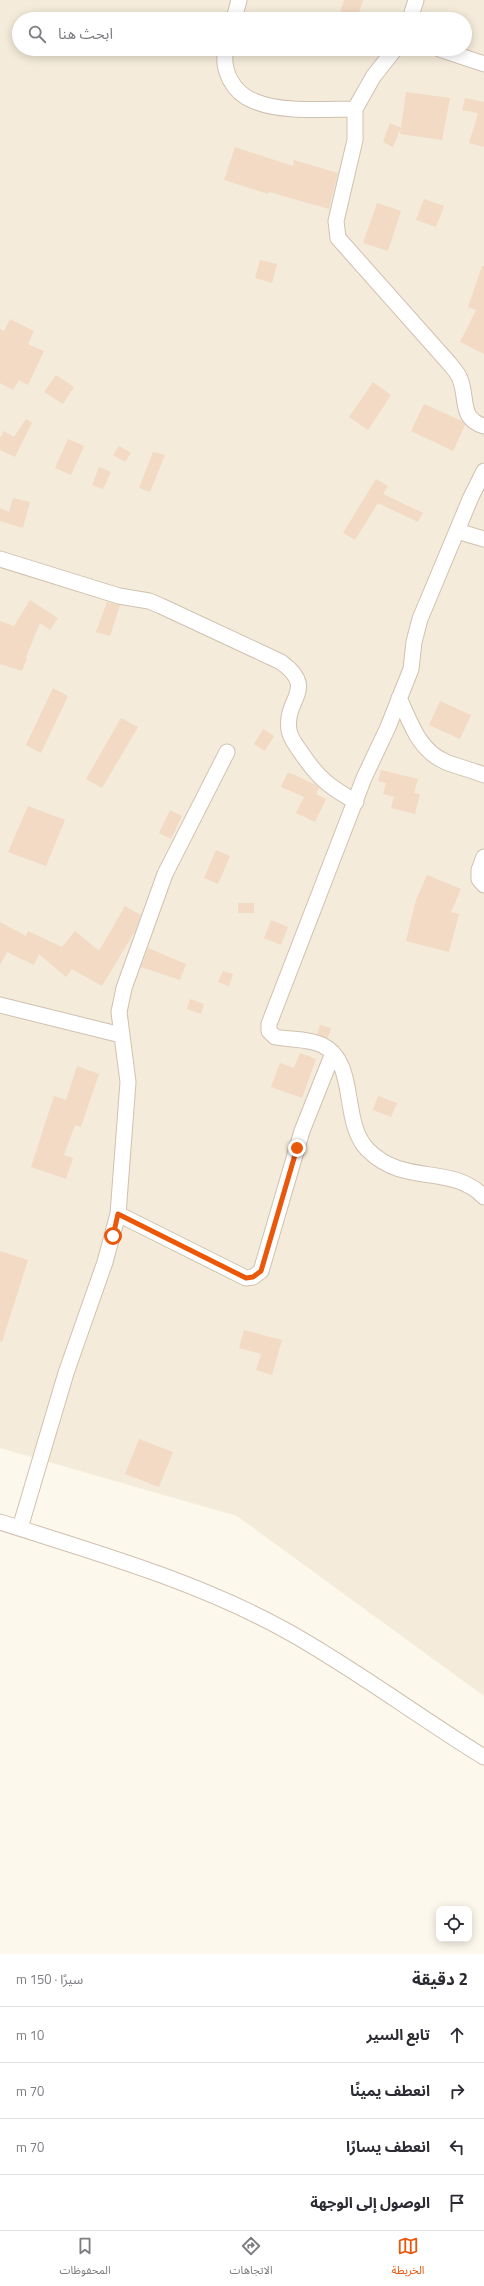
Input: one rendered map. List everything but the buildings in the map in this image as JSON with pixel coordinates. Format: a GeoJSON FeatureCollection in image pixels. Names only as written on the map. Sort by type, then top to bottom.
{"type":"FeatureCollection","features":[{"type":"Feature","properties":{"kind":"street"},"geometry":{"type":"LineString","coordinates":[[236,12],[239,0]]}},
{"type":"Feature","properties":{"kind":"street"},"geometry":{"type":"LineString","coordinates":[[412,12],[416,0]]}},
{"type":"Feature","properties":{"kind":"street"},"geometry":{"type":"LineString","coordinates":[[224,56],[228,77],[237,89],[254,101],[282,107],[355,109]]}},
{"type":"Feature","properties":{"kind":"street"},"geometry":{"type":"LineString","coordinates":[[390,56],[373,77],[355,109],[355,140],[349,171],[336,221],[338,238],[449,363],[460,378],[466,412],[470,418],[484,426]]}},
{"type":"Feature","properties":{"kind":"street"},"geometry":{"type":"LineString","coordinates":[[460,56],[484,64]]}},
{"type":"Feature","properties":{"kind":"street"},"geometry":{"type":"LineString","coordinates":[[484,471],[420,619],[414,642],[414,660],[364,778],[269,1024],[269,1031],[275,1037],[305,1039],[323,1045],[333,1053],[345,1072],[355,1131],[367,1149],[382,1162],[396,1170],[452,1178],[466,1183],[484,1197]]}},
{"type":"Feature","properties":{"kind":"street"},"geometry":{"type":"LineString","coordinates":[[457,531],[484,539]]}},
{"type":"Feature","properties":{"kind":"street"},"geometry":{"type":"LineString","coordinates":[[0,558],[119,596],[149,601],[281,662],[293,670],[298,678],[299,686],[288,728],[291,737],[317,776],[326,784],[356,802]]}},
{"type":"Feature","properties":{"kind":"street"},"geometry":{"type":"LineString","coordinates":[[399,698],[419,742],[428,751],[445,761],[484,775]]}},
{"type":"Feature","properties":{"kind":"street"},"geometry":{"type":"LineString","coordinates":[[20,1528],[66,1372],[105,1262],[118,1214],[128,1082],[126,1050],[121,1035],[119,1012],[124,988],[165,874],[227,752]]}},
{"type":"Feature","properties":{"kind":"street"},"geometry":{"type":"LineString","coordinates":[[484,857],[479,870],[479,879],[484,885]]}},
{"type":"Feature","properties":{"kind":"street"},"geometry":{"type":"LineString","coordinates":[[0,1005],[121,1035]]}},
{"type":"Feature","properties":{"kind":"street"},"geometry":{"type":"LineString","coordinates":[[118,1214],[246,1278],[253,1277],[261,1271],[302,1131],[333,1053]]}},
{"type":"Feature","properties":{"kind":"street"},"geometry":{"type":"LineString","coordinates":[[0,1522],[153,1571],[229,1602],[285,1630],[484,1757]]}},
{"type":"Feature","properties":{"kind":"shaded area"},"geometry":{"type":"Polygon","coordinates":[[[0,0],[484,0],[484,1696],[237,1516],[0,1448],[0,0]]]}},
{"type":"Feature","properties":{"kind":"route"},"geometry":{"type":"LineString","coordinates":[[113,1236],[118,1214],[246,1278],[253,1277],[261,1271],[297,1148]]}}]}
